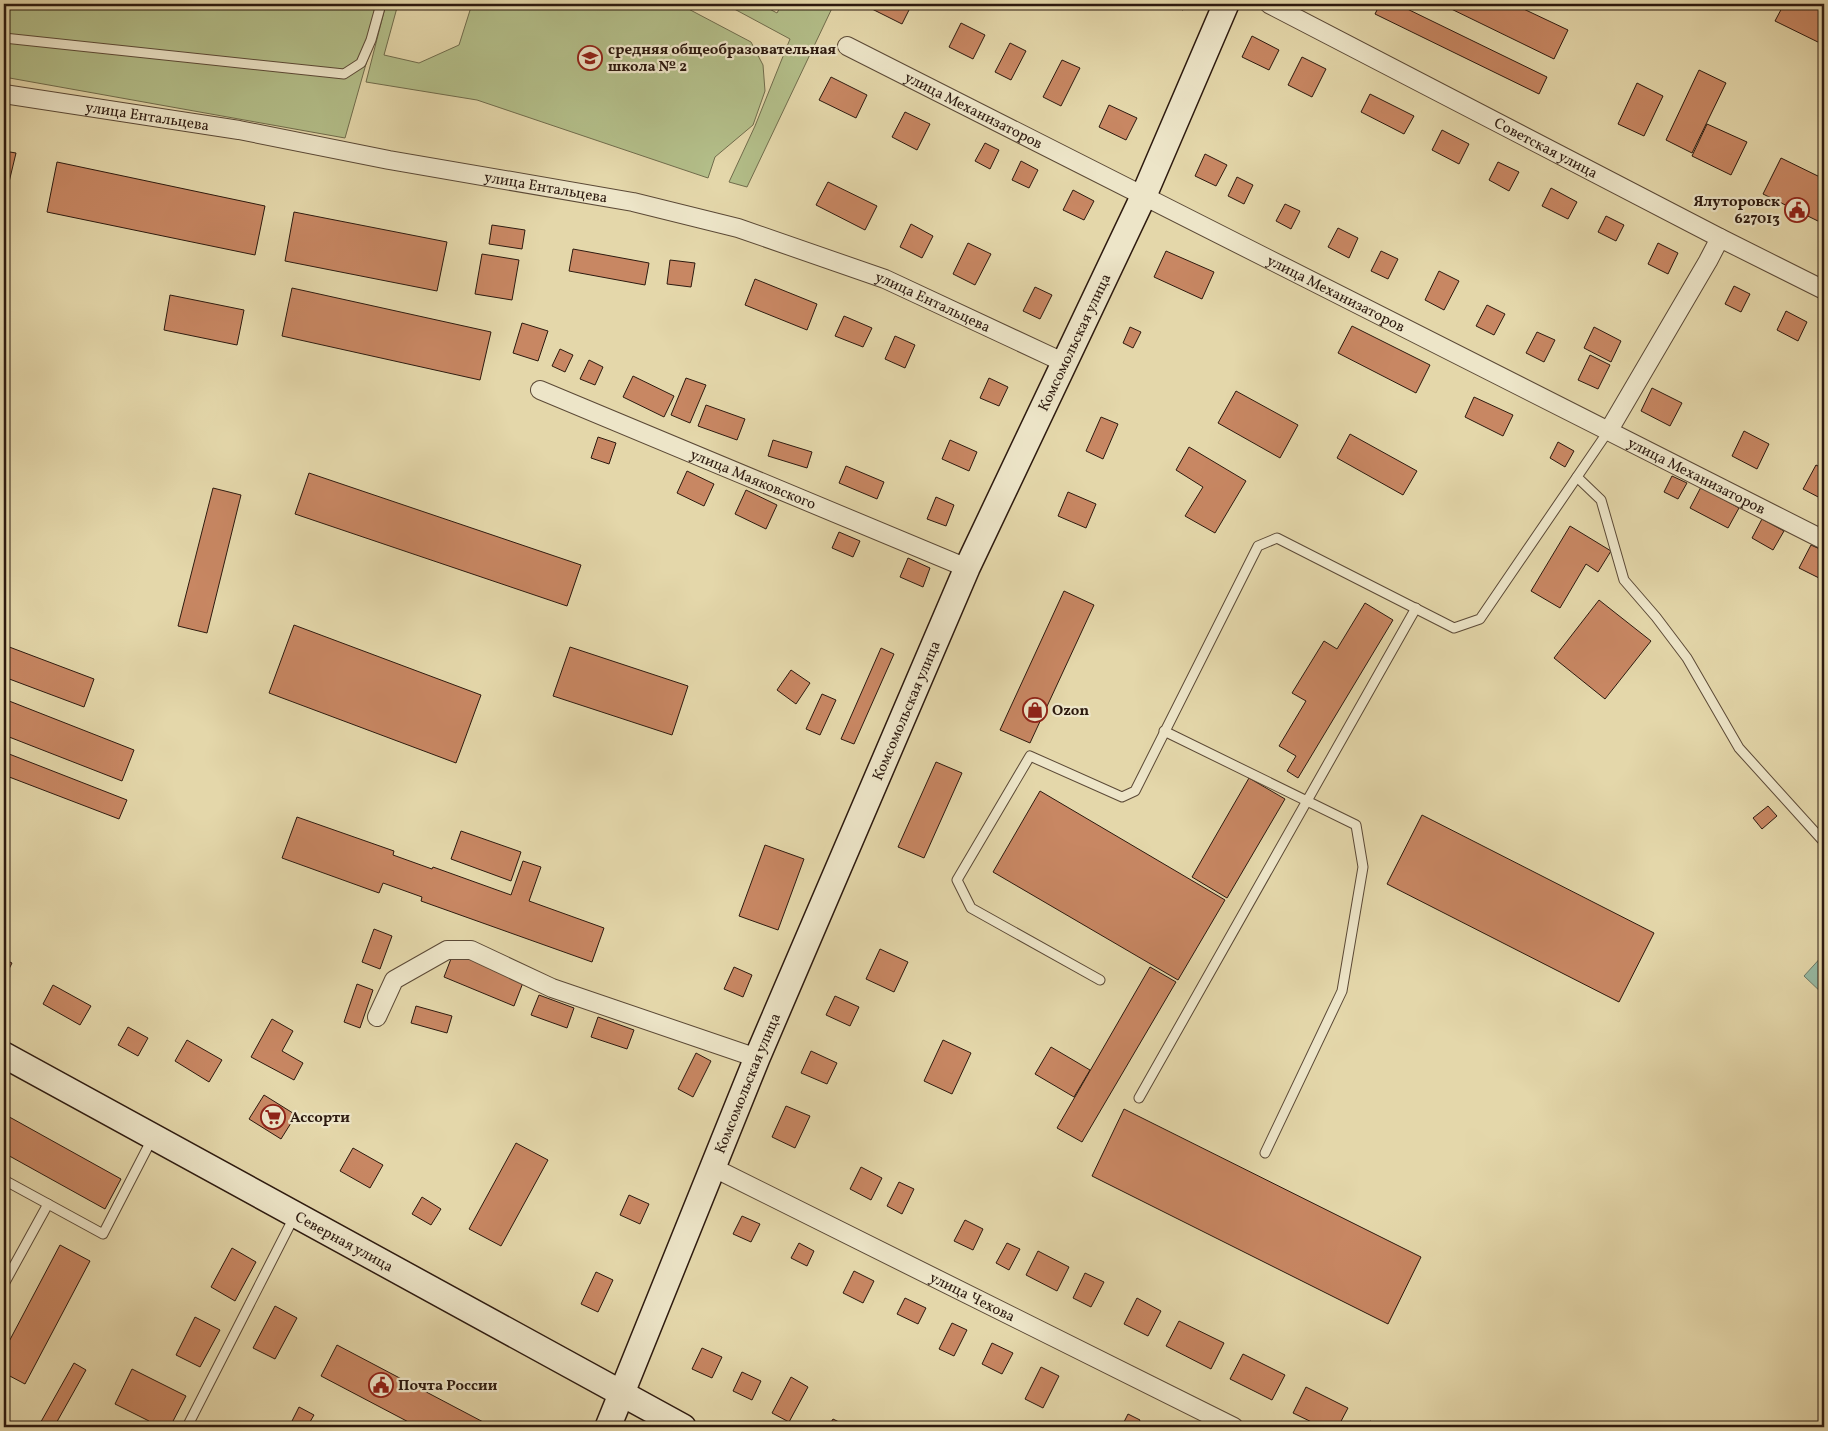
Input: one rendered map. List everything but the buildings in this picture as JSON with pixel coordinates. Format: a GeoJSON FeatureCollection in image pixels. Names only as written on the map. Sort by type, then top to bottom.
{"type":"FeatureCollection","features":[{"type":"Feature","properties":{"kind":"street","name":"Комсомольская улица"},"geometry":{"type":"LineString","coordinates":[[608,1427],[757,1058],[967,568],[1144,195],[1226,4]]}},
{"type":"Feature","properties":{"kind":"street","name":"Советская улица"},"geometry":{"type":"LineString","coordinates":[[1269,4],[1824,290]]}},
{"type":"Feature","properties":{"kind":"street","name":"улица Механизаторов"},"geometry":{"type":"LineString","coordinates":[[847,46],[1824,540]]}},
{"type":"Feature","properties":{"kind":"street","name":"улица Ентальцева"},"geometry":{"type":"LineString","coordinates":[[4,94],[239,130],[389,160],[633,202],[738,228],[885,279],[1065,363]]}},
{"type":"Feature","properties":{"kind":"street"},"geometry":{"type":"LineString","coordinates":[[1609,430],[1720,238]]}},
{"type":"Feature","properties":{"kind":"street","name":"улица Маяковского"},"geometry":{"type":"LineString","coordinates":[[540,390],[967,568]]}},
{"type":"Feature","properties":{"kind":"street"},"geometry":{"type":"LineString","coordinates":[[376,1016],[394,980],[446,950],[471,950],[552,988],[757,1058]]}},
{"type":"Feature","properties":{"kind":"street","name":"Северная улица"},"geometry":{"type":"LineString","coordinates":[[4,1055],[683,1427]]}},
{"type":"Feature","properties":{"kind":"street","name":"улица Чехова"},"geometry":{"type":"LineString","coordinates":[[712,1167],[1234,1427]]}},
{"type":"Feature","properties":{"kind":"lane"},"geometry":{"type":"LineString","coordinates":[[4,38],[344,74],[361,63],[371,40],[381,4]]}},
{"type":"Feature","properties":{"kind":"lane"},"geometry":{"type":"LineString","coordinates":[[1100,980],[971,908],[957,880],[1030,756],[1122,797],[1135,791],[1258,546],[1277,538],[1454,628],[1480,619],[1609,430]]}},
{"type":"Feature","properties":{"kind":"lane"},"geometry":{"type":"LineString","coordinates":[[1577,476],[1601,500],[1624,580],[1687,658],[1739,748],[1824,842]]}},
{"type":"Feature","properties":{"kind":"lane"},"geometry":{"type":"LineString","coordinates":[[1139,1098],[1416,608]]}},
{"type":"Feature","properties":{"kind":"lane"},"geometry":{"type":"LineString","coordinates":[[1164,731],[1356,825],[1363,867],[1342,991],[1265,1153]]}},
{"type":"Feature","properties":{"kind":"lane"},"geometry":{"type":"LineString","coordinates":[[4,1180],[103,1234],[153,1137]]}},
{"type":"Feature","properties":{"kind":"lane"},"geometry":{"type":"LineString","coordinates":[[4,1284],[48,1204]]}},
{"type":"Feature","properties":{"kind":"lane"},"geometry":{"type":"LineString","coordinates":[[187,1427],[296,1215]]}},
{"type":"Feature","properties":{"kind":"shaded area"},"geometry":{"type":"Polygon","coordinates":[[[4,4],[383,4],[345,138],[4,77],[4,4]]]}},
{"type":"Feature","properties":{"kind":"shaded area","name":"средняя общеобразовательная школа № 2"},"geometry":{"type":"Polygon","coordinates":[[[386,4],[398,4],[384,55],[419,63],[459,45],[472,4],[679,4],[751,42],[763,65],[765,91],[753,125],[715,157],[708,178],[477,100],[366,82],[386,4]]]}},
{"type":"Feature","properties":{"kind":"shaded area"},"geometry":{"type":"Polygon","coordinates":[[[725,4],[760,4],[777,13],[782,4],[834,4],[747,187],[729,182],[755,126],[790,39],[725,4]]]}},
{"type":"Feature","properties":{"kind":"shaded area"},"geometry":{"type":"Polygon","coordinates":[[[1824,954],[1824,995],[1804,976],[1824,954]]]}},
{"type":"Feature","properties":{"kind":"place","name":"средняя общеобразовательная школа № 2"},"geometry":{"type":"Point","coordinates":[590,58]}},
{"type":"Feature","properties":{"kind":"place","name":"Ялуторовск 627013"},"geometry":{"type":"Point","coordinates":[1797,210]}},
{"type":"Feature","properties":{"kind":"place","name":"Ozon"},"geometry":{"type":"Point","coordinates":[1035,710]}},
{"type":"Feature","properties":{"kind":"place","name":"Ассорти"},"geometry":{"type":"Point","coordinates":[273,1117]}},
{"type":"Feature","properties":{"kind":"place","name":"Почта России"},"geometry":{"type":"Point","coordinates":[381,1385]}}]}
